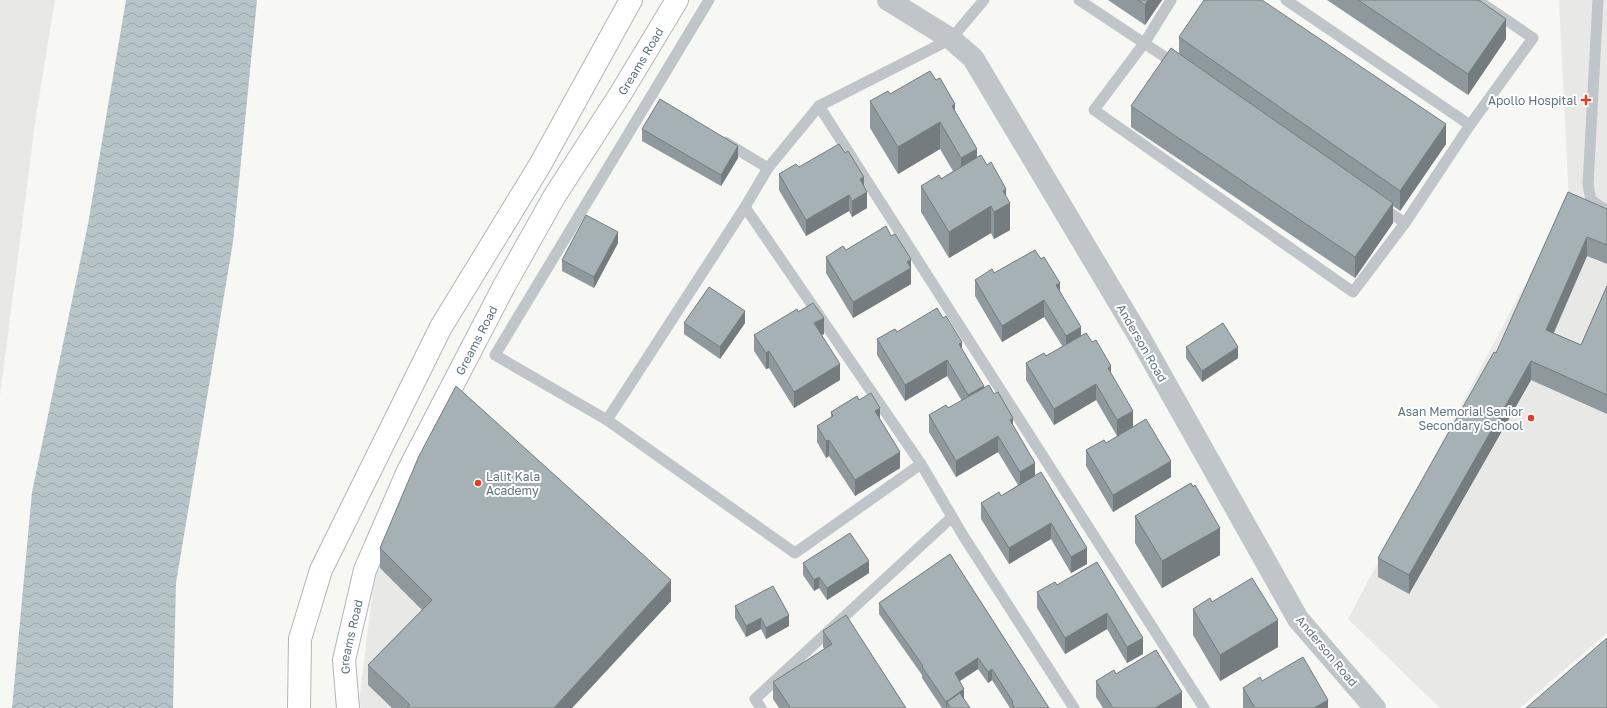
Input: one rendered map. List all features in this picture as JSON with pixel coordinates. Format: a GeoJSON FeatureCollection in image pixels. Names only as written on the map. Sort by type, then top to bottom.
{"type":"FeatureCollection","features":[{"type":"Feature","properties":{"kind":"main road"},"geometry":{"type":"LineString","coordinates":[[299,708],[300,639],[321,570],[442,327],[540,165],[631,0]]}},
{"type":"Feature","properties":{"kind":"main road","name":"Greams Road"},"geometry":{"type":"LineString","coordinates":[[348,708],[344,660],[365,570],[408,471],[503,288],[554,197],[621,92],[677,0]]}},
{"type":"Feature","properties":{"kind":"street","name":"Anderson Road"},"geometry":{"type":"LineString","coordinates":[[888,0],[951,39],[973,58],[1140,338],[1298,618],[1375,708]]}},
{"type":"Feature","properties":{"kind":"lane"},"geometry":{"type":"LineString","coordinates":[[708,0],[495,355],[607,420],[795,553],[921,464]]}},
{"type":"Feature","properties":{"kind":"lane"},"geometry":{"type":"LineString","coordinates":[[607,420],[746,207],[768,168],[819,106],[951,39],[984,0]]}},
{"type":"Feature","properties":{"kind":"lane"},"geometry":{"type":"LineString","coordinates":[[1079,0],[1184,69]]}},
{"type":"Feature","properties":{"kind":"lane"},"geometry":{"type":"LineString","coordinates":[[1172,0],[1145,42],[1094,110],[1353,292],[1406,223],[1470,125],[1532,38],[1477,0]]}},
{"type":"Feature","properties":{"kind":"lane"},"geometry":{"type":"LineString","coordinates":[[1286,0],[1470,125]]}},
{"type":"Feature","properties":{"kind":"lane"},"geometry":{"type":"LineString","coordinates":[[1598,0],[1588,185],[1591,200],[1600,208],[1607,211]]}},
{"type":"Feature","properties":{"kind":"lane"},"geometry":{"type":"LineString","coordinates":[[651,96],[664,104]]}},
{"type":"Feature","properties":{"kind":"lane"},"geometry":{"type":"LineString","coordinates":[[819,106],[1204,708]]}},
{"type":"Feature","properties":{"kind":"lane"},"geometry":{"type":"LineString","coordinates":[[716,136],[768,168]]}},
{"type":"Feature","properties":{"kind":"lane"},"geometry":{"type":"LineString","coordinates":[[1373,200],[1406,223]]}},
{"type":"Feature","properties":{"kind":"lane"},"geometry":{"type":"LineString","coordinates":[[746,207],[921,464],[952,517],[1074,708]]}},
{"type":"Feature","properties":{"kind":"lane"},"geometry":{"type":"LineString","coordinates":[[761,708],[755,699],[952,517]]}},
{"type":"Feature","properties":{"kind":"shaded area"},"geometry":{"type":"Polygon","coordinates":[[[0,0],[55,0],[36,116],[0,396],[0,0]]]}},
{"type":"Feature","properties":{"kind":"shaded area","name":"Asan Memorial Senior Secondary School"},"geometry":{"type":"Polygon","coordinates":[[[1559,0],[1607,0],[1607,633],[1520,708],[1440,708],[1348,619],[1569,201],[1559,0]]]}},
{"type":"Feature","properties":{"kind":"shaded area"},"geometry":{"type":"Polygon","coordinates":[[[376,564],[520,708],[361,708],[359,703],[376,564]]]}},
{"type":"Feature","properties":{"kind":"water"},"geometry":{"type":"Polygon","coordinates":[[[126,0],[257,0],[233,242],[176,583],[173,708],[12,708],[32,492],[88,224],[126,0]]]}},
{"type":"Feature","properties":{"kind":"building"},"geometry":{"type":"Polygon","coordinates":[[[1138,0],[1148,0],[1145,5],[1138,0]]]}},
{"type":"Feature","properties":{"kind":"building"},"geometry":{"type":"Polygon","coordinates":[[[1204,0],[1262,0],[1446,124],[1400,191],[1179,37],[1204,0]]]}},
{"type":"Feature","properties":{"kind":"building"},"geometry":{"type":"Polygon","coordinates":[[[1358,0],[1479,0],[1506,19],[1468,74],[1358,0]]]}},
{"type":"Feature","properties":{"kind":"building"},"geometry":{"type":"Polygon","coordinates":[[[1171,48],[1393,203],[1355,257],[1131,106],[1171,48]]]}},
{"type":"Feature","properties":{"kind":"building"},"geometry":{"type":"Polygon","coordinates":[[[930,71],[936,80],[940,78],[955,104],[952,106],[977,149],[961,158],[940,122],[898,147],[870,101],[888,91],[890,94],[930,71]]]}},
{"type":"Feature","properties":{"kind":"building"},"geometry":{"type":"Polygon","coordinates":[[[660,99],[738,146],[721,175],[642,129],[660,99]]]}},
{"type":"Feature","properties":{"kind":"building"},"geometry":{"type":"Polygon","coordinates":[[[839,144],[845,153],[848,151],[864,177],[860,179],[867,192],[852,201],[849,195],[806,220],[779,174],[796,164],[799,167],[839,144]]]}},
{"type":"Feature","properties":{"kind":"building"},"geometry":{"type":"Polygon","coordinates":[[[981,155],[987,165],[991,162],[1006,189],[1003,191],[1010,203],[994,212],[991,206],[949,232],[921,186],[939,175],[941,179],[981,155]]]}},
{"type":"Feature","properties":{"kind":"building"},"geometry":{"type":"Polygon","coordinates":[[[1568,192],[1607,209],[1607,245],[1587,237],[1546,330],[1581,345],[1607,286],[1607,395],[1531,361],[1409,575],[1378,558],[1494,352],[1496,353],[1568,192]]]}},
{"type":"Feature","properties":{"kind":"building"},"geometry":{"type":"Polygon","coordinates":[[[586,215],[618,232],[594,277],[562,260],[586,215]]]}},
{"type":"Feature","properties":{"kind":"building"},"geometry":{"type":"Polygon","coordinates":[[[886,226],[891,236],[895,234],[911,259],[907,262],[911,268],[853,302],[826,257],[843,246],[846,250],[886,226]]]}},
{"type":"Feature","properties":{"kind":"building"},"geometry":{"type":"Polygon","coordinates":[[[1035,250],[1041,259],[1044,257],[1060,283],[1056,285],[1081,327],[1066,336],[1044,300],[1002,326],[975,280],[992,269],[994,273],[1035,250]]]}},
{"type":"Feature","properties":{"kind":"building"},"geometry":{"type":"Polygon","coordinates":[[[709,287],[745,311],[720,347],[684,323],[709,287]]]}},
{"type":"Feature","properties":{"kind":"building"},"geometry":{"type":"Polygon","coordinates":[[[813,303],[824,318],[814,323],[840,364],[794,392],[769,351],[766,353],[754,335],[797,309],[798,312],[813,303]]]}},
{"type":"Feature","properties":{"kind":"building"},"geometry":{"type":"Polygon","coordinates":[[[937,308],[943,318],[946,316],[962,342],[959,344],[984,386],[968,395],[947,360],[905,385],[877,339],[895,329],[897,332],[937,308]]]}},
{"type":"Feature","properties":{"kind":"building"},"geometry":{"type":"Polygon","coordinates":[[[1223,323],[1238,347],[1202,371],[1186,347],[1223,323]]]}},
{"type":"Feature","properties":{"kind":"building"},"geometry":{"type":"Polygon","coordinates":[[[1086,333],[1092,342],[1096,340],[1111,366],[1108,368],[1133,411],[1117,420],[1096,384],[1054,409],[1026,363],[1044,353],[1046,356],[1086,333]]]}},
{"type":"Feature","properties":{"kind":"building"},"geometry":{"type":"Polygon","coordinates":[[[989,385],[994,394],[998,392],[1013,418],[1010,420],[1035,463],[1020,472],[998,436],[956,461],[929,415],[946,405],[948,408],[989,385]]]}},
{"type":"Feature","properties":{"kind":"building","name":"Lalit Kala Academy"},"geometry":{"type":"Polygon","coordinates":[[[456,386],[671,580],[554,708],[407,708],[410,705],[368,665],[432,600],[380,548],[419,456],[456,386]]]}},
{"type":"Feature","properties":{"kind":"building"},"geometry":{"type":"Polygon","coordinates":[[[871,393],[880,408],[875,411],[900,452],[855,480],[829,440],[826,441],[817,426],[833,416],[831,412],[857,396],[859,400],[871,393]]]}},
{"type":"Feature","properties":{"kind":"building"},"geometry":{"type":"Polygon","coordinates":[[[1146,419],[1171,461],[1113,495],[1086,450],[1104,440],[1106,443],[1146,419]]]}},
{"type":"Feature","properties":{"kind":"building"},"geometry":{"type":"Polygon","coordinates":[[[1041,472],[1087,548],[1071,557],[1051,523],[1009,548],[981,503],[999,492],[1001,496],[1041,472]]]}},
{"type":"Feature","properties":{"kind":"building"},"geometry":{"type":"Polygon","coordinates":[[[1191,483],[1193,487],[1195,485],[1220,528],[1162,561],[1135,516],[1191,483]]]}},
{"type":"Feature","properties":{"kind":"building"},"geometry":{"type":"Polygon","coordinates":[[[850,533],[869,561],[827,588],[819,577],[814,580],[803,563],[850,533]]]}},
{"type":"Feature","properties":{"kind":"building"},"geometry":{"type":"Polygon","coordinates":[[[950,554],[1049,708],[1012,708],[1014,707],[1013,702],[992,669],[988,672],[978,658],[955,673],[964,689],[946,702],[879,603],[950,554]]]}},
{"type":"Feature","properties":{"kind":"building"},"geometry":{"type":"Polygon","coordinates":[[[1097,562],[1143,638],[1127,647],[1107,613],[1065,638],[1037,592],[1055,582],[1057,585],[1097,562]]]}},
{"type":"Feature","properties":{"kind":"building"},"geometry":{"type":"Polygon","coordinates":[[[1252,578],[1278,620],[1220,655],[1193,609],[1210,598],[1212,602],[1252,578]]]}},
{"type":"Feature","properties":{"kind":"building"},"geometry":{"type":"Polygon","coordinates":[[[773,586],[789,615],[766,628],[761,618],[746,626],[735,606],[773,586]]]}},
{"type":"Feature","properties":{"kind":"building"},"geometry":{"type":"Polygon","coordinates":[[[846,615],[906,708],[789,708],[790,707],[773,682],[832,644],[823,631],[846,615]]]}},
{"type":"Feature","properties":{"kind":"building"},"geometry":{"type":"Polygon","coordinates":[[[1607,638],[1607,708],[1526,708],[1607,638]]]}},
{"type":"Feature","properties":{"kind":"building"},"geometry":{"type":"Polygon","coordinates":[[[1156,650],[1182,692],[1155,708],[1113,708],[1096,681],[1114,670],[1116,674],[1156,650]]]}},
{"type":"Feature","properties":{"kind":"building"},"geometry":{"type":"Polygon","coordinates":[[[1303,657],[1328,700],[1314,708],[1255,708],[1243,688],[1260,677],[1262,681],[1303,657]]]}},
{"type":"Feature","properties":{"kind":"building"},"geometry":{"type":"Polygon","coordinates":[[[960,693],[970,708],[951,708],[947,702],[960,693]]]}},
{"type":"Feature","properties":{"kind":"place","name":"Apollo Hospital"},"geometry":{"type":"Point","coordinates":[1586,100]}},
{"type":"Feature","properties":{"kind":"place","name":"Asan Memorial Senior Secondary School"},"geometry":{"type":"Point","coordinates":[1531,418]}},
{"type":"Feature","properties":{"kind":"place","name":"Lalit Kala Academy"},"geometry":{"type":"Point","coordinates":[478,483]}}]}
